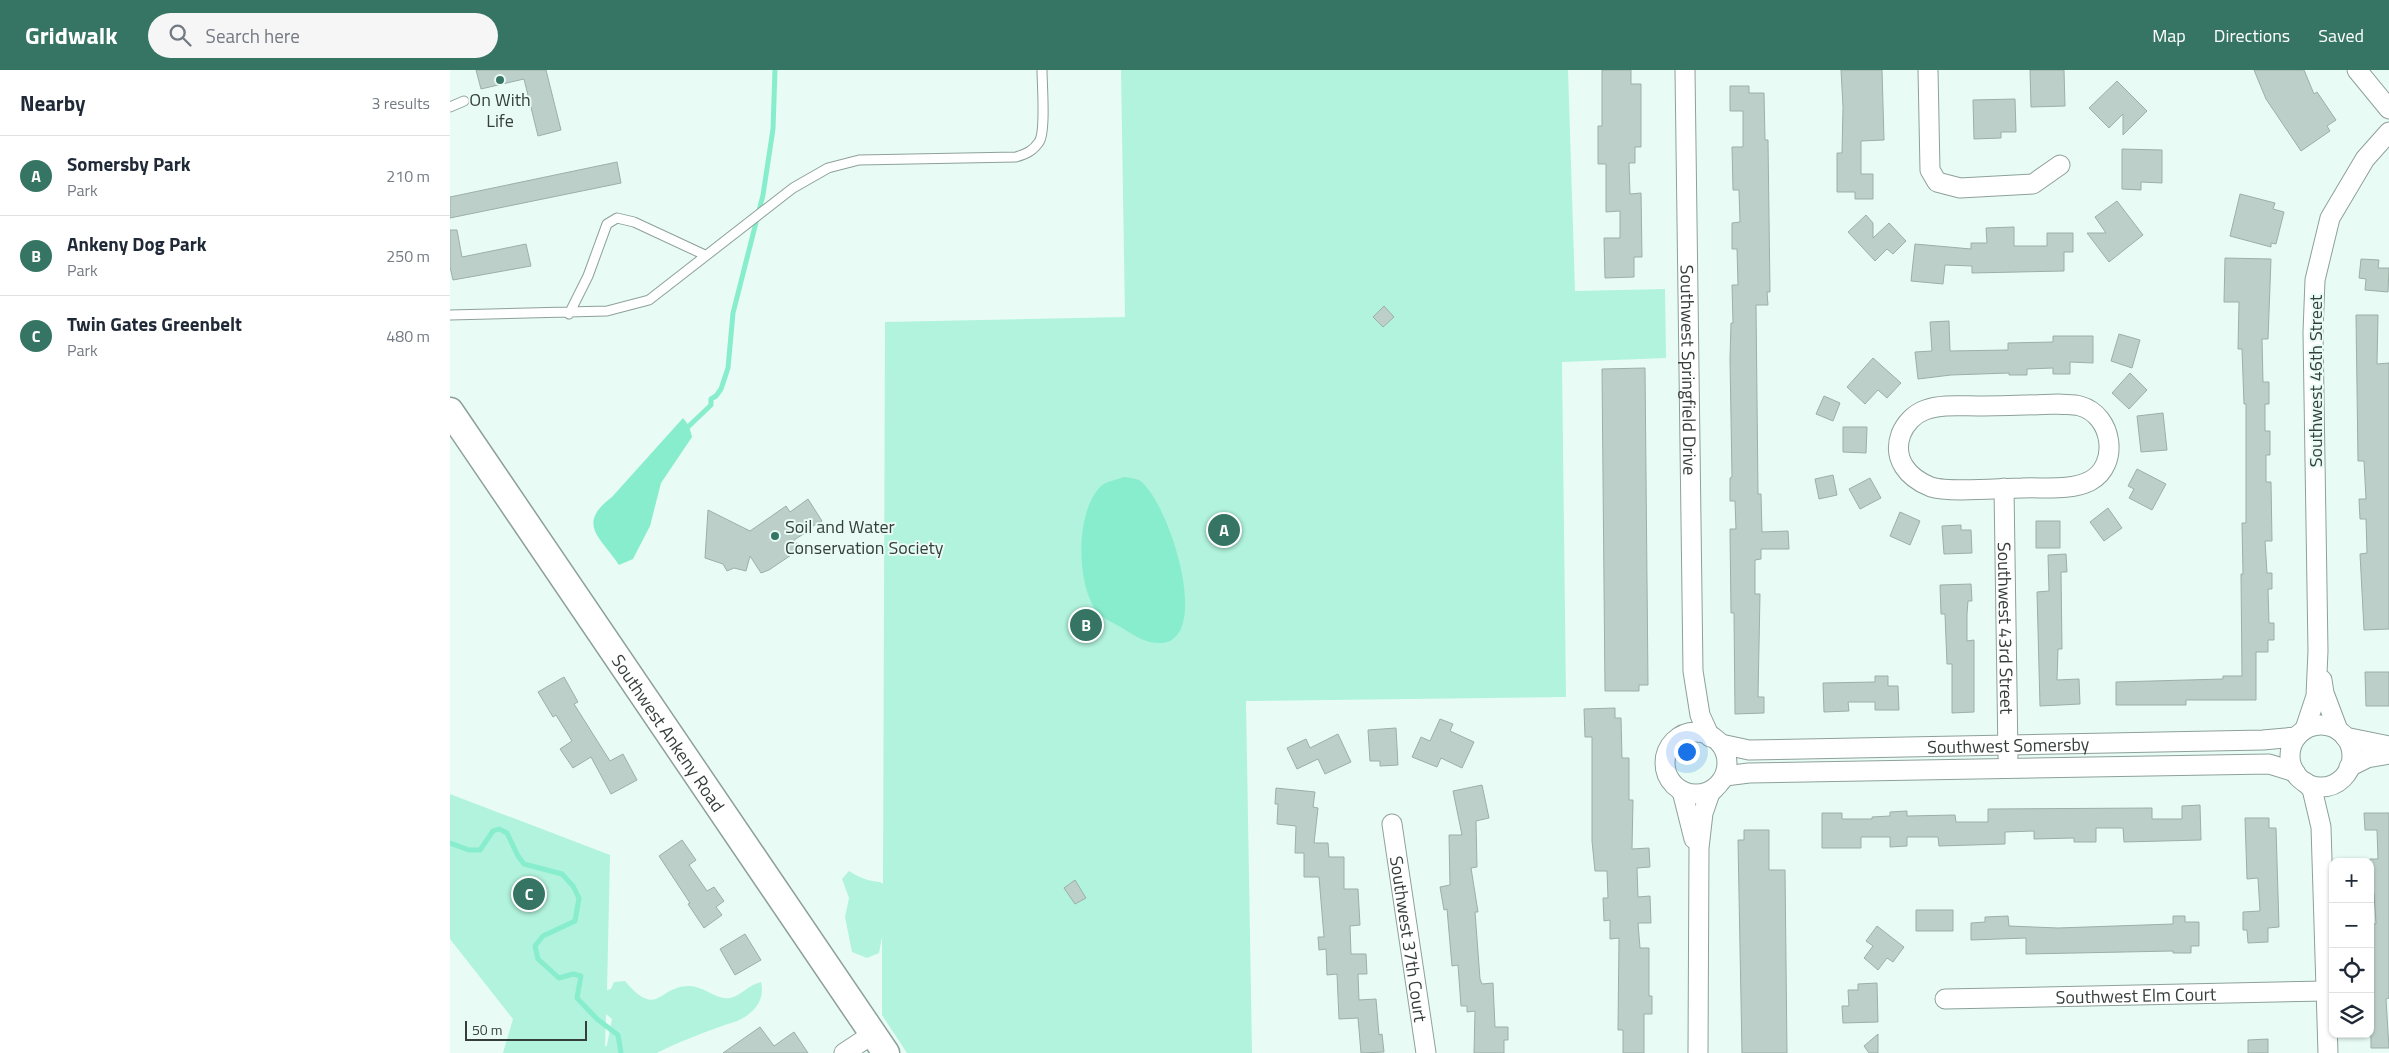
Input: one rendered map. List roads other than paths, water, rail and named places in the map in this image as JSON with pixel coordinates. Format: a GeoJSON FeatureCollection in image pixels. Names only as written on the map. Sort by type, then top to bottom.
{"type":"FeatureCollection","features":[{"type":"Feature","properties":{"kind":"street","name":"Southwest Springfield Drive"},"geometry":{"type":"LineString","coordinates":[[1679,736],[1689,707],[1693,671],[1685,70]]}},
{"type":"Feature","properties":{"kind":"street"},"geometry":{"type":"LineString","coordinates":[[1928,70],[1930,170],[1937,182],[1960,188],[2033,184],[2060,165]]}},
{"type":"Feature","properties":{"kind":"street"},"geometry":{"type":"LineString","coordinates":[[2358,70],[2389,108]]}},
{"type":"Feature","properties":{"kind":"street","name":"Southwest 46th Street"},"geometry":{"type":"LineString","coordinates":[[2301,733],[2316,696],[2318,651],[2315,280],[2330,218],[2365,160],[2389,132]]}},
{"type":"Feature","properties":{"kind":"street"},"geometry":{"type":"LineString","coordinates":[[2058,404],[2081,406],[2098,417],[2107,432],[2110,448],[2104,467],[2090,481],[2073,486],[2004,488],[1932,487],[1916,479],[1903,468],[1899,452],[1901,435],[1906,426],[1915,416],[1925,410],[1950,406],[2058,404]]}},
{"type":"Feature","properties":{"kind":"street","name":"Southwest Ankeny Road"},"geometry":{"type":"LineString","coordinates":[[450,411],[880,1047]]}},
{"type":"Feature","properties":{"kind":"street","name":"Southwest 43rd Street"},"geometry":{"type":"LineString","coordinates":[[2004,488],[2008,768]]}},
{"type":"Feature","properties":{"kind":"street","name":"Southwest 46th Street"},"geometry":{"type":"LineString","coordinates":[[2318,651],[2324,693],[2342,734]]}},
{"type":"Feature","properties":{"kind":"street","name":"Southwest Springfield Drive"},"geometry":{"type":"LineString","coordinates":[[1693,671],[1700,715],[1716,740]]}},
{"type":"Feature","properties":{"kind":"street"},"geometry":{"type":"LineString","coordinates":[[2328,1053],[2322,856],[2318,808],[2312,789],[2300,777],[2290,755],[2301,733],[2322,725],[2342,734],[2389,746]]}},
{"type":"Feature","properties":{"kind":"street"},"geometry":{"type":"LineString","coordinates":[[1698,869],[1693,829],[1682,791],[1670,779],[1665,758],[1673,742],[1679,736],[1696,733],[1716,740],[1727,761],[1720,782],[1710,793],[1702,813],[1698,869],[1698,1053]]}},
{"type":"Feature","properties":{"kind":"street","name":"Southwest Somersby"},"geometry":{"type":"LineString","coordinates":[[1716,740],[1749,750],[2263,740],[2301,733]]}},
{"type":"Feature","properties":{"kind":"street"},"geometry":{"type":"LineString","coordinates":[[2300,777],[2315,786],[2326,786],[2344,776],[2349,767],[2350,746],[2342,734]]}},
{"type":"Feature","properties":{"kind":"street"},"geometry":{"type":"LineString","coordinates":[[2349,767],[2367,758],[2389,754]]}},
{"type":"Feature","properties":{"kind":"street","name":"Southwest Somersby"},"geometry":{"type":"LineString","coordinates":[[1720,782],[1749,773],[2269,764],[2300,777]]}},
{"type":"Feature","properties":{"kind":"street"},"geometry":{"type":"LineString","coordinates":[[1682,791],[1704,792],[1720,782]]}},
{"type":"Feature","properties":{"kind":"street"},"geometry":{"type":"LineString","coordinates":[[2322,856],[2330,798],[2336,782]]}},
{"type":"Feature","properties":{"kind":"street","name":"Southwest 37th Court"},"geometry":{"type":"LineString","coordinates":[[1392,824],[1426,1053]]}},
{"type":"Feature","properties":{"kind":"street","name":"Southwest Elm Court"},"geometry":{"type":"LineString","coordinates":[[1945,999],[2326,991]]}},
{"type":"Feature","properties":{"kind":"street"},"geometry":{"type":"LineString","coordinates":[[844,1053],[880,1047]]}},
{"type":"Feature","properties":{"kind":"lane"},"geometry":{"type":"LineString","coordinates":[[450,315],[523,312],[569,314],[607,311],[649,300],[793,188],[828,168],[859,160],[1016,157],[1030,153],[1040,140],[1042,70]]}},
{"type":"Feature","properties":{"kind":"lane"},"geometry":{"type":"LineString","coordinates":[[450,107],[464,101]]}},
{"type":"Feature","properties":{"kind":"lane"},"geometry":{"type":"LineString","coordinates":[[569,314],[588,276],[607,224],[617,218],[634,222],[705,256]]}},
{"type":"Feature","properties":{"kind":"waterway"},"geometry":{"type":"LineString","coordinates":[[689,426],[711,405],[711,399],[721,389],[728,368],[733,313],[763,195],[773,129],[775,70]]}},
{"type":"Feature","properties":{"kind":"waterway"},"geometry":{"type":"LineString","coordinates":[[450,843],[469,850],[480,850],[493,831],[499,829],[507,833],[524,864],[562,874],[573,886],[579,898],[575,921],[543,936],[535,946],[538,959],[559,978],[573,974],[581,976],[577,998],[597,1019],[618,1035],[621,1053]]}},
{"type":"Feature","properties":{"kind":"place","name":"On With Life"},"geometry":{"type":"Point","coordinates":[500,80]}},
{"type":"Feature","properties":{"kind":"place","name":"Somersby Park"},"geometry":{"type":"Point","coordinates":[1224,530]}},
{"type":"Feature","properties":{"kind":"place","name":"Soil and Water Conservation Society"},"geometry":{"type":"Point","coordinates":[775,536]}},
{"type":"Feature","properties":{"kind":"place","name":"Ankeny Dog Park"},"geometry":{"type":"Point","coordinates":[1086,625]}},
{"type":"Feature","properties":{"kind":"place","name":"Twin Gates Greenbelt"},"geometry":{"type":"Point","coordinates":[529,894]}}]}
